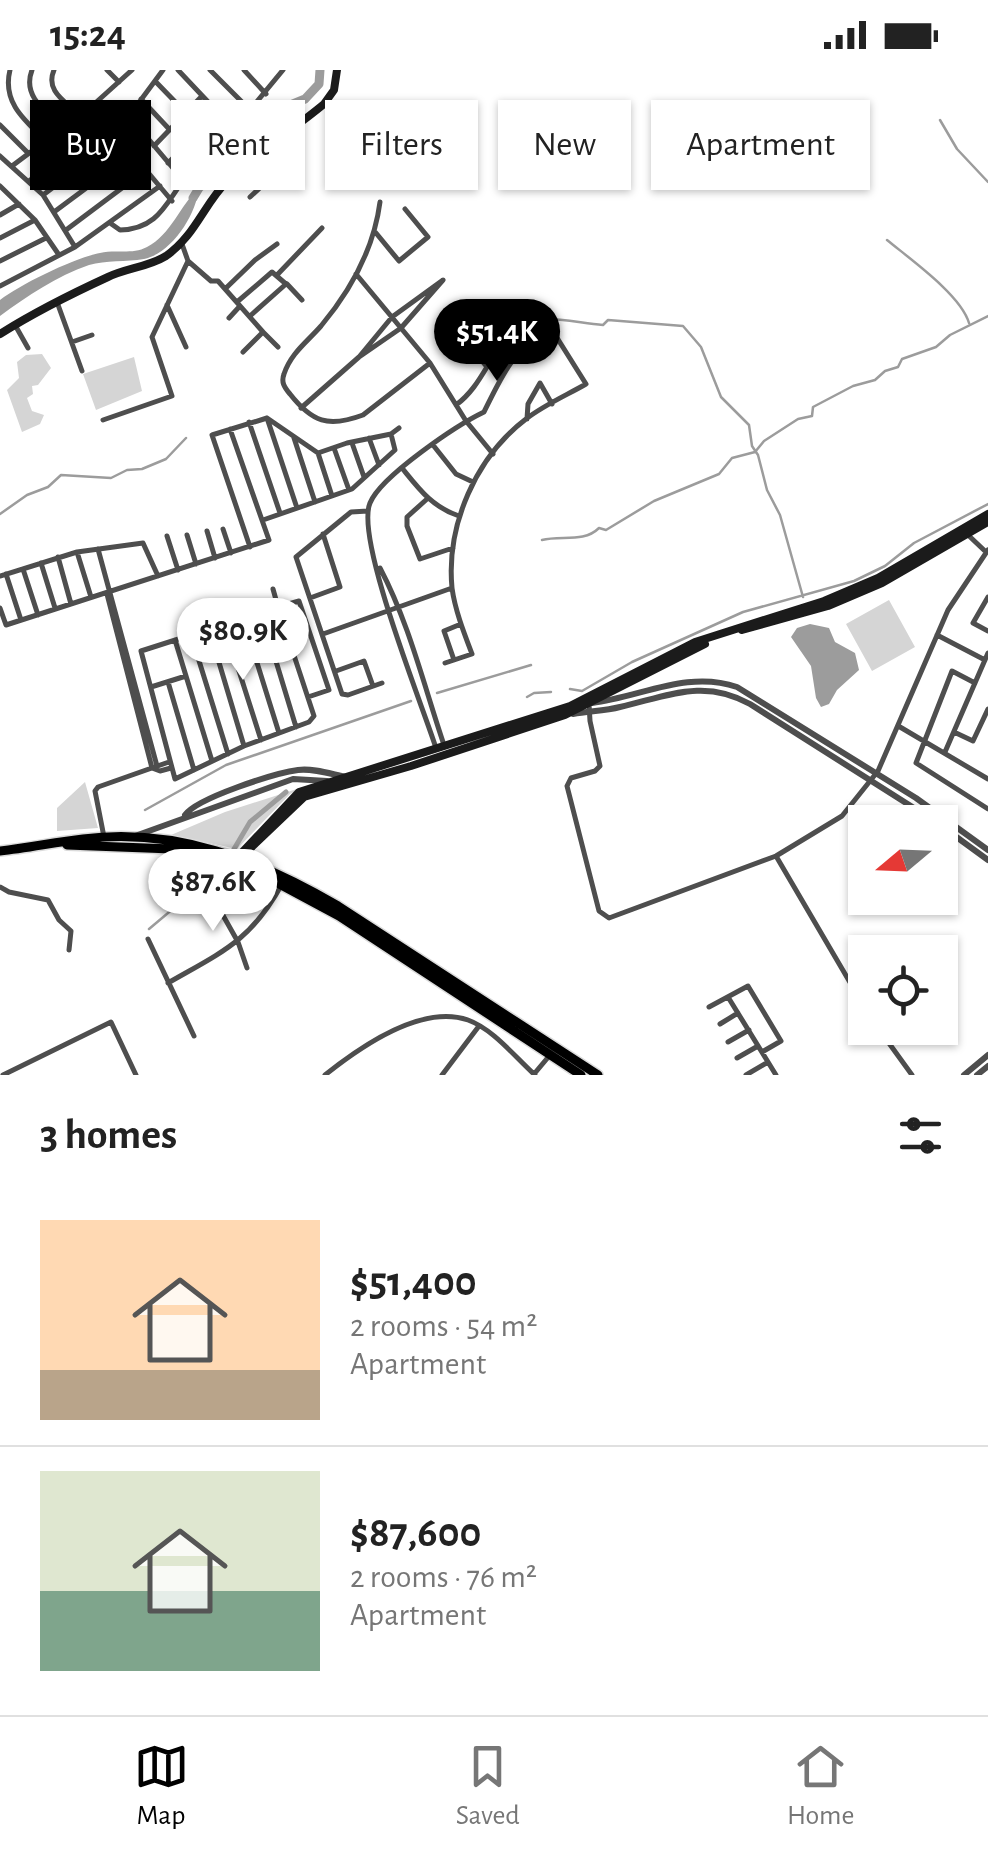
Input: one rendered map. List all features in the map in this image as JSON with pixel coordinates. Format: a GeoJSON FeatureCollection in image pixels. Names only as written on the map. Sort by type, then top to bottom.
{"type":"FeatureCollection","features":[{"type":"Feature","properties":{"kind":"main road"},"geometry":{"type":"LineString","coordinates":[[305,118],[324,104],[334,90],[338,70]]}},
{"type":"Feature","properties":{"kind":"main road"},"geometry":{"type":"LineString","coordinates":[[0,334],[108,277],[163,258],[182,243],[219,190]]}},
{"type":"Feature","properties":{"kind":"main road"},"geometry":{"type":"LineString","coordinates":[[238,859],[294,795],[568,710],[694,642],[824,600],[878,578],[988,514]]}},
{"type":"Feature","properties":{"kind":"main road"},"geometry":{"type":"LineString","coordinates":[[238,859],[302,798],[440,747],[568,710],[589,708],[668,660],[742,630],[828,606],[906,571],[988,522]]}},
{"type":"Feature","properties":{"kind":"main road"},"geometry":{"type":"LineString","coordinates":[[0,851],[131,838],[186,843],[238,859],[338,906],[598,1075]]}},
{"type":"Feature","properties":{"kind":"main road"},"geometry":{"type":"LineString","coordinates":[[105,842],[238,859]]}},
{"type":"Feature","properties":{"kind":"main road"},"geometry":{"type":"LineString","coordinates":[[284,881],[581,1075]]}},
{"type":"Feature","properties":{"kind":"street"},"geometry":{"type":"LineString","coordinates":[[10,70],[12,104],[30,124]]}},
{"type":"Feature","properties":{"kind":"street"},"geometry":{"type":"LineString","coordinates":[[32,70],[29,84],[35,100]]}},
{"type":"Feature","properties":{"kind":"street"},"geometry":{"type":"LineString","coordinates":[[54,70],[51,87],[64,100]]}},
{"type":"Feature","properties":{"kind":"street"},"geometry":{"type":"LineString","coordinates":[[107,70],[120,82]]}},
{"type":"Feature","properties":{"kind":"street"},"geometry":{"type":"LineString","coordinates":[[99,100],[132,70]]}},
{"type":"Feature","properties":{"kind":"street"},"geometry":{"type":"LineString","coordinates":[[154,146],[170,130],[140,99],[163,70]]}},
{"type":"Feature","properties":{"kind":"street"},"geometry":{"type":"LineString","coordinates":[[178,70],[206,100]]}},
{"type":"Feature","properties":{"kind":"street"},"geometry":{"type":"LineString","coordinates":[[210,70],[250,110],[281,71]]}},
{"type":"Feature","properties":{"kind":"street"},"geometry":{"type":"LineString","coordinates":[[244,70],[266,94]]}},
{"type":"Feature","properties":{"kind":"street"},"geometry":{"type":"LineString","coordinates":[[155,81],[173,100]]}},
{"type":"Feature","properties":{"kind":"street"},"geometry":{"type":"LineString","coordinates":[[198,100],[202,96]]}},
{"type":"Feature","properties":{"kind":"street"},"geometry":{"type":"LineString","coordinates":[[0,125],[28,153],[12,166]]}},
{"type":"Feature","properties":{"kind":"street"},"geometry":{"type":"LineString","coordinates":[[151,143],[171,167]]}},
{"type":"Feature","properties":{"kind":"street"},"geometry":{"type":"LineString","coordinates":[[0,156],[44,196],[75,247]]}},
{"type":"Feature","properties":{"kind":"street"},"geometry":{"type":"LineString","coordinates":[[168,164],[171,161]]}},
{"type":"Feature","properties":{"kind":"street"},"geometry":{"type":"LineString","coordinates":[[151,176],[172,200]]}},
{"type":"Feature","properties":{"kind":"street"},"geometry":{"type":"LineString","coordinates":[[0,286],[75,247],[160,186]]}},
{"type":"Feature","properties":{"kind":"street"},"geometry":{"type":"LineString","coordinates":[[1,188],[35,220],[59,256]]}},
{"type":"Feature","properties":{"kind":"street"},"geometry":{"type":"LineString","coordinates":[[44,196],[52,190]]}},
{"type":"Feature","properties":{"kind":"street"},"geometry":{"type":"LineString","coordinates":[[54,212],[84,190]]}},
{"type":"Feature","properties":{"kind":"street"},"geometry":{"type":"LineString","coordinates":[[66,230],[119,190]]}},
{"type":"Feature","properties":{"kind":"street"},"geometry":{"type":"LineString","coordinates":[[110,223],[120,230],[138,229],[172,200],[178,190]]}},
{"type":"Feature","properties":{"kind":"street"},"geometry":{"type":"LineString","coordinates":[[250,197],[258,190]]}},
{"type":"Feature","properties":{"kind":"street"},"geometry":{"type":"LineString","coordinates":[[380,202],[376,233],[356,274],[331,314],[294,352],[282,378],[284,386],[306,415],[334,422],[363,415],[430,363]]}},
{"type":"Feature","properties":{"kind":"street"},"geometry":{"type":"LineString","coordinates":[[0,215],[20,204]]}},
{"type":"Feature","properties":{"kind":"street"},"geometry":{"type":"LineString","coordinates":[[376,233],[399,261],[428,236],[405,209]]}},
{"type":"Feature","properties":{"kind":"street"},"geometry":{"type":"LineString","coordinates":[[0,238],[35,220]]}},
{"type":"Feature","properties":{"kind":"street"},"geometry":{"type":"LineString","coordinates":[[278,276],[322,228]]}},
{"type":"Feature","properties":{"kind":"street"},"geometry":{"type":"LineString","coordinates":[[0,261],[47,238]]}},
{"type":"Feature","properties":{"kind":"street"},"geometry":{"type":"LineString","coordinates":[[182,243],[188,261],[212,282],[218,281],[278,346]]}},
{"type":"Feature","properties":{"kind":"street"},"geometry":{"type":"LineString","coordinates":[[225,289],[277,244]]}},
{"type":"Feature","properties":{"kind":"street"},"geometry":{"type":"LineString","coordinates":[[103,420],[172,396],[152,337],[188,261]]}},
{"type":"Feature","properties":{"kind":"street"},"geometry":{"type":"LineString","coordinates":[[229,318],[271,272],[302,300]]}},
{"type":"Feature","properties":{"kind":"street"},"geometry":{"type":"LineString","coordinates":[[356,274],[430,363],[493,454]]}},
{"type":"Feature","properties":{"kind":"street"},"geometry":{"type":"LineString","coordinates":[[301,408],[359,356],[400,328],[443,280],[392,317],[359,356]]}},
{"type":"Feature","properties":{"kind":"street"},"geometry":{"type":"LineString","coordinates":[[250,316],[286,284]]}},
{"type":"Feature","properties":{"kind":"street"},"geometry":{"type":"LineString","coordinates":[[57,302],[82,371]]}},
{"type":"Feature","properties":{"kind":"street"},"geometry":{"type":"LineString","coordinates":[[456,405],[471,394],[487,367],[496,348],[511,334],[486,304],[456,329],[487,367]]}},
{"type":"Feature","properties":{"kind":"street"},"geometry":{"type":"LineString","coordinates":[[168,305],[186,347]]}},
{"type":"Feature","properties":{"kind":"street"},"geometry":{"type":"LineString","coordinates":[[14,325],[28,348]]}},
{"type":"Feature","properties":{"kind":"street"},"geometry":{"type":"LineString","coordinates":[[409,654],[387,612],[370,544],[368,511],[376,493],[402,468],[466,420],[484,412],[514,356],[549,326],[586,384],[527,418],[472,482],[459,516],[452,588],[472,654],[446,663]]}},
{"type":"Feature","properties":{"kind":"street"},"geometry":{"type":"LineString","coordinates":[[243,352],[263,332]]}},
{"type":"Feature","properties":{"kind":"street"},"geometry":{"type":"LineString","coordinates":[[72,342],[92,335]]}},
{"type":"Feature","properties":{"kind":"street"},"geometry":{"type":"LineString","coordinates":[[527,418],[528,404],[540,384],[552,404]]}},
{"type":"Feature","properties":{"kind":"street"},"geometry":{"type":"LineString","coordinates":[[267,418],[297,508]]}},
{"type":"Feature","properties":{"kind":"street"},"geometry":{"type":"LineString","coordinates":[[250,547],[212,435],[267,418],[318,453],[334,509]]}},
{"type":"Feature","properties":{"kind":"street"},"geometry":{"type":"LineString","coordinates":[[249,422],[280,514]]}},
{"type":"Feature","properties":{"kind":"street"},"geometry":{"type":"LineString","coordinates":[[318,453],[391,434],[399,428]]}},
{"type":"Feature","properties":{"kind":"street"},"geometry":{"type":"LineString","coordinates":[[0,608],[6,625],[269,540],[230,429]]}},
{"type":"Feature","properties":{"kind":"street"},"geometry":{"type":"LineString","coordinates":[[263,520],[348,490],[395,450],[391,434]]}},
{"type":"Feature","properties":{"kind":"street"},"geometry":{"type":"LineString","coordinates":[[294,437],[315,502]]}},
{"type":"Feature","properties":{"kind":"street"},"geometry":{"type":"LineString","coordinates":[[369,438],[379,465]]}},
{"type":"Feature","properties":{"kind":"street"},"geometry":{"type":"LineString","coordinates":[[352,442],[364,478]]}},
{"type":"Feature","properties":{"kind":"street"},"geometry":{"type":"LineString","coordinates":[[433,445],[456,474],[472,482]]}},
{"type":"Feature","properties":{"kind":"street"},"geometry":{"type":"LineString","coordinates":[[334,448],[348,490]]}},
{"type":"Feature","properties":{"kind":"street"},"geometry":{"type":"LineString","coordinates":[[402,468],[427,499],[441,510],[459,516]]}},
{"type":"Feature","properties":{"kind":"street"},"geometry":{"type":"LineString","coordinates":[[427,499],[406,516],[420,559],[453,548]]}},
{"type":"Feature","properties":{"kind":"street"},"geometry":{"type":"LineString","coordinates":[[368,511],[351,512],[296,557],[342,694],[382,683]]}},
{"type":"Feature","properties":{"kind":"street"},"geometry":{"type":"LineString","coordinates":[[223,529],[230,553]]}},
{"type":"Feature","properties":{"kind":"street"},"geometry":{"type":"LineString","coordinates":[[207,531],[215,558]]}},
{"type":"Feature","properties":{"kind":"street"},"geometry":{"type":"LineString","coordinates":[[310,598],[340,587],[323,534]]}},
{"type":"Feature","properties":{"kind":"street"},"geometry":{"type":"LineString","coordinates":[[911,805],[873,779],[742,699],[710,689],[676,687],[589,708],[600,766],[594,772],[571,778],[568,786],[603,916],[614,917],[776,856],[842,816],[873,779],[937,634],[960,589],[987,551],[967,534]]}},
{"type":"Feature","properties":{"kind":"street"},"geometry":{"type":"LineString","coordinates":[[188,535],[196,564]]}},
{"type":"Feature","properties":{"kind":"street"},"geometry":{"type":"LineString","coordinates":[[167,536],[178,570]]}},
{"type":"Feature","properties":{"kind":"street"},"geometry":{"type":"LineString","coordinates":[[21,620],[3,575],[58,557],[146,543],[158,576]]}},
{"type":"Feature","properties":{"kind":"street"},"geometry":{"type":"LineString","coordinates":[[98,549],[155,767]]}},
{"type":"Feature","properties":{"kind":"street"},"geometry":{"type":"LineString","coordinates":[[77,552],[92,597]]}},
{"type":"Feature","properties":{"kind":"street"},"geometry":{"type":"LineString","coordinates":[[58,557],[72,604]]}},
{"type":"Feature","properties":{"kind":"street"},"geometry":{"type":"LineString","coordinates":[[376,561],[400,607],[409,654],[440,747]]}},
{"type":"Feature","properties":{"kind":"street"},"geometry":{"type":"LineString","coordinates":[[41,563],[56,610]]}},
{"type":"Feature","properties":{"kind":"street"},"geometry":{"type":"LineString","coordinates":[[23,569],[38,615]]}},
{"type":"Feature","properties":{"kind":"street"},"geometry":{"type":"LineString","coordinates":[[322,634],[452,588]]}},
{"type":"Feature","properties":{"kind":"street"},"geometry":{"type":"LineString","coordinates":[[273,589],[278,607],[314,716],[175,779],[140,651],[260,612],[278,607],[299,601],[329,690],[308,697]]}},
{"type":"Feature","properties":{"kind":"street"},"geometry":{"type":"LineString","coordinates":[[988,598],[974,624],[988,632]]}},
{"type":"Feature","properties":{"kind":"street"},"geometry":{"type":"LineString","coordinates":[[260,612],[296,727]]}},
{"type":"Feature","properties":{"kind":"street"},"geometry":{"type":"LineString","coordinates":[[243,618],[279,733]]}},
{"type":"Feature","properties":{"kind":"street"},"geometry":{"type":"LineString","coordinates":[[224,624],[261,740]]}},
{"type":"Feature","properties":{"kind":"street"},"geometry":{"type":"LineString","coordinates":[[454,660],[444,630],[461,624]]}},
{"type":"Feature","properties":{"kind":"street"},"geometry":{"type":"LineString","coordinates":[[209,629],[244,746]]}},
{"type":"Feature","properties":{"kind":"street"},"geometry":{"type":"LineString","coordinates":[[937,634],[987,658],[945,752]]}},
{"type":"Feature","properties":{"kind":"street"},"geometry":{"type":"LineString","coordinates":[[192,635],[228,754]]}},
{"type":"Feature","properties":{"kind":"street"},"geometry":{"type":"LineString","coordinates":[[175,640],[212,761]]}},
{"type":"Feature","properties":{"kind":"street"},"geometry":{"type":"LineString","coordinates":[[668,660],[676,687]]}},
{"type":"Feature","properties":{"kind":"street"},"geometry":{"type":"LineString","coordinates":[[334,672],[364,661],[373,686]]}},
{"type":"Feature","properties":{"kind":"street"},"geometry":{"type":"LineString","coordinates":[[975,683],[952,671],[916,763],[988,810]]}},
{"type":"Feature","properties":{"kind":"street"},"geometry":{"type":"LineString","coordinates":[[150,688],[186,676]]}},
{"type":"Feature","properties":{"kind":"street"},"geometry":{"type":"LineString","coordinates":[[168,682],[194,770]]}},
{"type":"Feature","properties":{"kind":"street"},"geometry":{"type":"LineString","coordinates":[[954,732],[973,741],[988,709]]}},
{"type":"Feature","properties":{"kind":"street"},"geometry":{"type":"LineString","coordinates":[[899,727],[986,778],[988,768]]}},
{"type":"Feature","properties":{"kind":"street"},"geometry":{"type":"LineString","coordinates":[[105,842],[95,792],[98,787],[170,765]]}},
{"type":"Feature","properties":{"kind":"street"},"geometry":{"type":"LineString","coordinates":[[184,816],[189,808],[212,798],[293,771],[348,780]]}},
{"type":"Feature","properties":{"kind":"street"},"geometry":{"type":"LineString","coordinates":[[131,838],[296,778],[333,782]]}},
{"type":"Feature","properties":{"kind":"street"},"geometry":{"type":"LineString","coordinates":[[873,779],[916,798],[988,850]]}},
{"type":"Feature","properties":{"kind":"street"},"geometry":{"type":"LineString","coordinates":[[958,838],[988,860]]}},
{"type":"Feature","properties":{"kind":"street"},"geometry":{"type":"LineString","coordinates":[[776,856],[848,979]]}},
{"type":"Feature","properties":{"kind":"street"},"geometry":{"type":"LineString","coordinates":[[168,982],[238,942],[264,916],[284,881]]}},
{"type":"Feature","properties":{"kind":"street"},"geometry":{"type":"LineString","coordinates":[[0,886],[9,892],[48,900],[59,920],[71,930],[69,950]]}},
{"type":"Feature","properties":{"kind":"street"},"geometry":{"type":"LineString","coordinates":[[208,887],[238,942],[247,968]]}},
{"type":"Feature","properties":{"kind":"street"},"geometry":{"type":"LineString","coordinates":[[148,939],[194,1036]]}},
{"type":"Feature","properties":{"kind":"street"},"geometry":{"type":"LineString","coordinates":[[709,1007],[748,986],[781,1040],[737,1058]]}},
{"type":"Feature","properties":{"kind":"street"},"geometry":{"type":"LineString","coordinates":[[728,997],[776,1075]]}},
{"type":"Feature","properties":{"kind":"street"},"geometry":{"type":"LineString","coordinates":[[720,1024],[738,1013]]}},
{"type":"Feature","properties":{"kind":"street"},"geometry":{"type":"LineString","coordinates":[[325,1075],[358,1049],[434,1016],[479,1026],[534,1075],[550,1055]]}},
{"type":"Feature","properties":{"kind":"street"},"geometry":{"type":"LineString","coordinates":[[3,1075],[112,1022],[136,1075]]}},
{"type":"Feature","properties":{"kind":"street"},"geometry":{"type":"LineString","coordinates":[[442,1075],[479,1026]]}},
{"type":"Feature","properties":{"kind":"street"},"geometry":{"type":"LineString","coordinates":[[728,1042],[749,1030]]}},
{"type":"Feature","properties":{"kind":"street"},"geometry":{"type":"LineString","coordinates":[[890,1045],[912,1075]]}},
{"type":"Feature","properties":{"kind":"street"},"geometry":{"type":"LineString","coordinates":[[964,1075],[988,1056]]}},
{"type":"Feature","properties":{"kind":"street"},"geometry":{"type":"LineString","coordinates":[[746,1075],[768,1062]]}},
{"type":"Feature","properties":{"kind":"street"},"geometry":{"type":"LineString","coordinates":[[977,1075],[988,1066]]}},
{"type":"Feature","properties":{"kind":"shaded area"},"geometry":{"type":"Polygon","coordinates":[[[199,190],[188,221],[164,249],[144,259],[96,263],[77,270],[0,316],[0,300],[48,272],[89,256],[147,247],[169,228],[199,190]]]}},
{"type":"Feature","properties":{"kind":"shaded area"},"geometry":{"type":"Polygon","coordinates":[[[42,354],[51,368],[38,385],[32,386],[33,394],[27,398],[32,411],[44,415],[40,424],[22,432],[7,390],[19,378],[17,362],[26,355],[42,354]]]}},
{"type":"Feature","properties":{"kind":"shaded area"},"geometry":{"type":"Polygon","coordinates":[[[134,357],[142,391],[96,410],[83,374],[134,357]]]}},
{"type":"Feature","properties":{"kind":"shaded area"},"geometry":{"type":"Polygon","coordinates":[[[889,600],[915,647],[872,671],[846,624],[889,600]]]}},
{"type":"Feature","properties":{"kind":"shaded area"},"geometry":{"type":"Polygon","coordinates":[[[810,624],[829,628],[835,642],[855,653],[859,670],[837,690],[829,704],[821,707],[811,666],[791,637],[797,628],[810,624]]]}},
{"type":"Feature","properties":{"kind":"shaded area"},"geometry":{"type":"Polygon","coordinates":[[[85,782],[98,828],[57,831],[57,808],[85,782]]]}},
{"type":"Feature","properties":{"kind":"shaded area"},"geometry":{"type":"Polygon","coordinates":[[[303,787],[290,794],[237,849],[171,835],[225,812],[303,787]]]}},
{"type":"Feature","properties":{"kind":"waterway"},"geometry":{"type":"LineString","coordinates":[[193,198],[257,134],[271,113],[305,99],[319,84],[320,70]]}},
{"type":"Feature","properties":{"kind":"waterway"},"geometry":{"type":"LineString","coordinates":[[940,120],[957,149],[988,182]]}},
{"type":"Feature","properties":{"kind":"waterway"},"geometry":{"type":"LineString","coordinates":[[887,240],[946,289],[969,323]]}},
{"type":"Feature","properties":{"kind":"waterway"},"geometry":{"type":"LineString","coordinates":[[542,540],[579,537],[599,528],[606,530],[654,501],[719,474],[732,458],[755,452],[764,441],[798,419],[812,416],[813,407],[853,386],[875,380],[898,367],[902,359],[936,347],[950,335],[988,316]]}},
{"type":"Feature","properties":{"kind":"waterway"},"geometry":{"type":"LineString","coordinates":[[491,331],[508,345],[527,337],[540,319],[683,326],[701,347],[721,397],[749,425],[752,446],[780,515],[803,597]]}},
{"type":"Feature","properties":{"kind":"waterway"},"geometry":{"type":"LineString","coordinates":[[0,514],[27,495],[48,487],[61,475],[111,478],[127,470],[142,469],[166,459],[186,438]]}},
{"type":"Feature","properties":{"kind":"waterway"},"geometry":{"type":"LineString","coordinates":[[570,689],[582,691],[632,662],[743,612],[854,581],[885,566],[914,543],[988,504]]}},
{"type":"Feature","properties":{"kind":"waterway"},"geometry":{"type":"LineString","coordinates":[[437,693],[531,665]]}},
{"type":"Feature","properties":{"kind":"waterway"},"geometry":{"type":"LineString","coordinates":[[527,697],[551,692]]}},
{"type":"Feature","properties":{"kind":"waterway"},"geometry":{"type":"LineString","coordinates":[[145,810],[226,765],[411,701]]}},
{"type":"Feature","properties":{"kind":"waterway"},"geometry":{"type":"LineString","coordinates":[[234,849],[250,822],[286,792]]}},
{"type":"Feature","properties":{"kind":"waterway"},"geometry":{"type":"LineString","coordinates":[[149,929],[225,865]]}}]}
